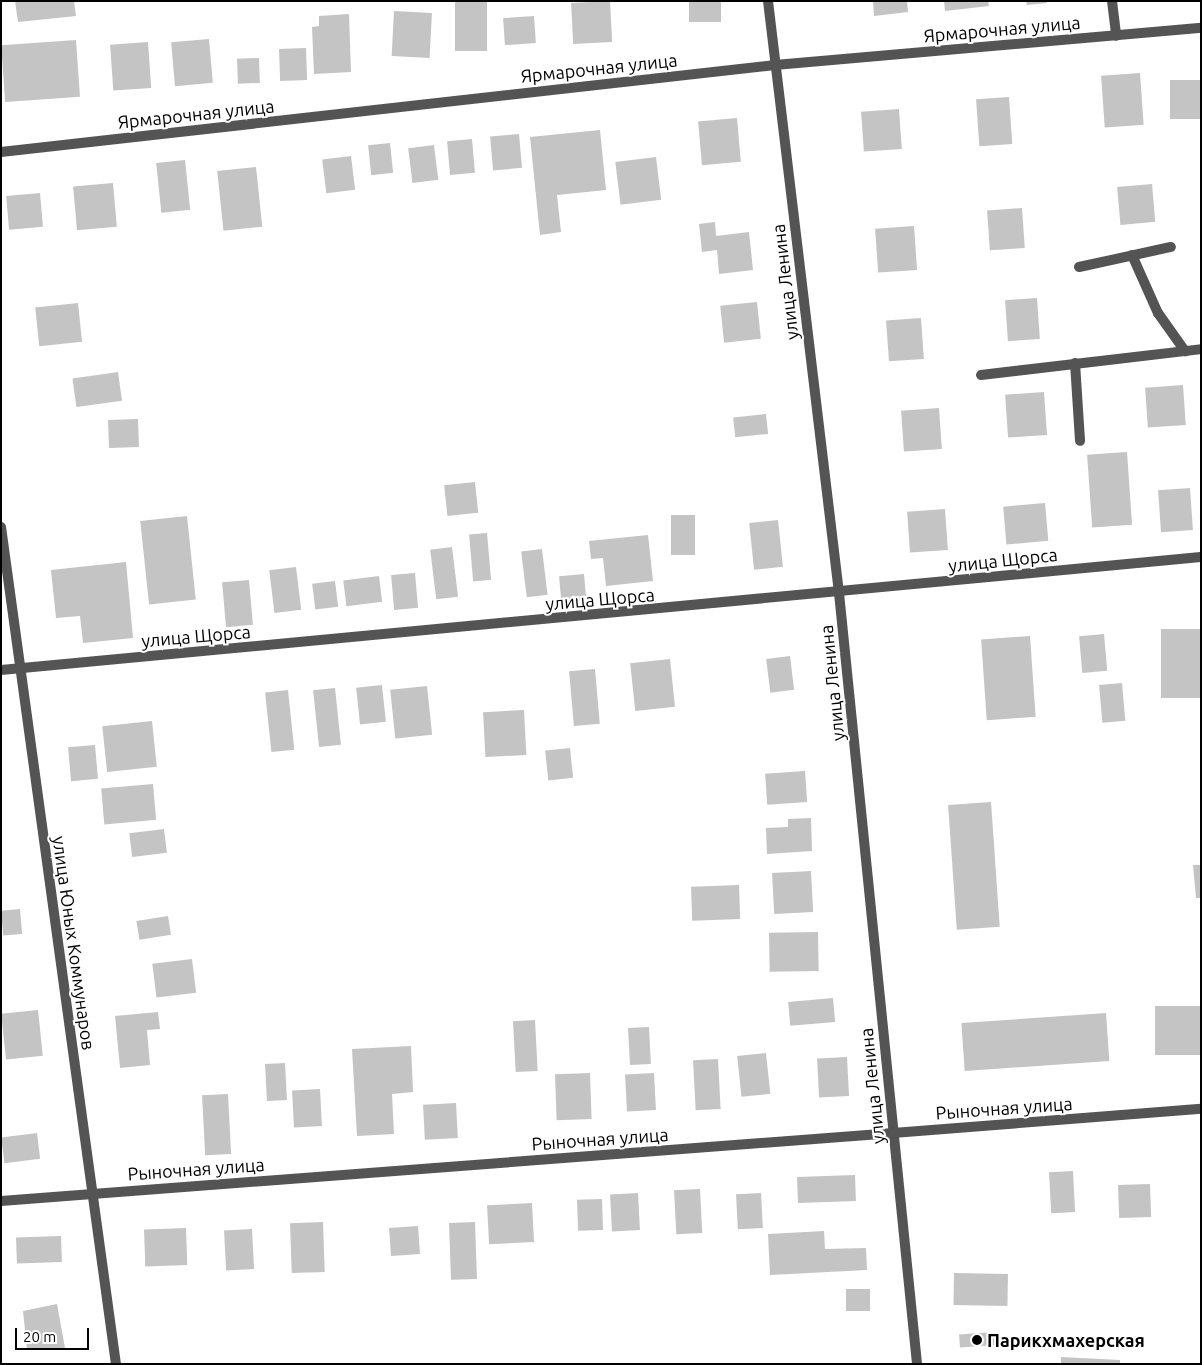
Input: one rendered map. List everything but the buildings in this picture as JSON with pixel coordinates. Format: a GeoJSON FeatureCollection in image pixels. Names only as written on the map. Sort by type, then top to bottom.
{"type":"FeatureCollection","features":[{"type":"Feature","properties":{"kind":"street","name":"улица Ленина"},"geometry":{"type":"LineString","coordinates":[[768,1],[839,593],[917,1364]]}},
{"type":"Feature","properties":{"kind":"street"},"geometry":{"type":"LineString","coordinates":[[1112,1],[1116,36]]}},
{"type":"Feature","properties":{"kind":"street","name":"Ярмарочная улица"},"geometry":{"type":"LineString","coordinates":[[1,152],[776,65],[1201,28]]}},
{"type":"Feature","properties":{"kind":"street"},"geometry":{"type":"LineString","coordinates":[[1079,267],[1171,247]]}},
{"type":"Feature","properties":{"kind":"street"},"geometry":{"type":"LineString","coordinates":[[1132,255],[1158,313],[1185,351]]}},
{"type":"Feature","properties":{"kind":"street"},"geometry":{"type":"LineString","coordinates":[[981,375],[1201,349]]}},
{"type":"Feature","properties":{"kind":"street"},"geometry":{"type":"LineString","coordinates":[[1075,363],[1080,441]]}},
{"type":"Feature","properties":{"kind":"street","name":"улица Юных Коммунаров"},"geometry":{"type":"LineString","coordinates":[[1,527],[116,1364]]}},
{"type":"Feature","properties":{"kind":"street","name":"улица Щорса"},"geometry":{"type":"LineString","coordinates":[[1,670],[839,593],[1201,557]]}},
{"type":"Feature","properties":{"kind":"street","name":"Рыночная улица"},"geometry":{"type":"LineString","coordinates":[[1,1200],[1201,1109]]}},
{"type":"Feature","properties":{"kind":"place","name":"Парикхмахерская"},"geometry":{"type":"Point","coordinates":[977,1340]}}]}
